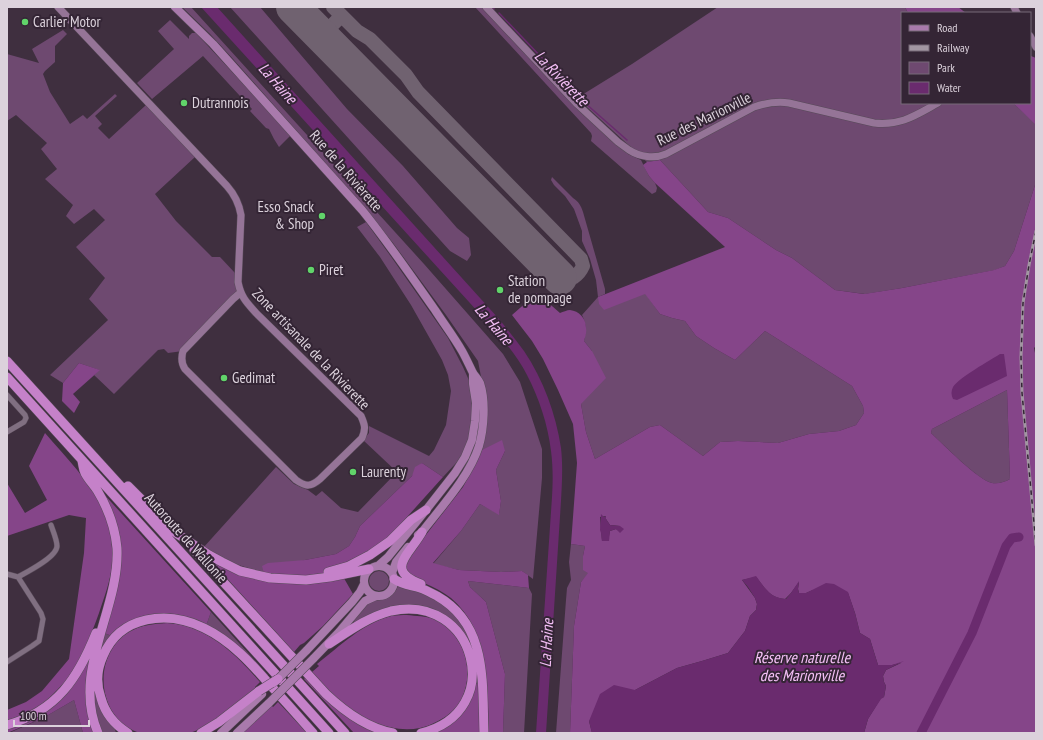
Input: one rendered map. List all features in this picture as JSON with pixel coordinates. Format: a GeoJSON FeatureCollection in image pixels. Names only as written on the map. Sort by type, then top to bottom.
{"type":"FeatureCollection","features":[{"type":"Feature","properties":{"kind":"highway","name":"Autoroute de Wallonie"},"geometry":{"type":"LineString","coordinates":[[7,361],[345,733]]}},
{"type":"Feature","properties":{"kind":"highway","name":"Autoroute de Wallonie"},"geometry":{"type":"LineString","coordinates":[[7,377],[329,733]]}},
{"type":"Feature","properties":{"kind":"highway"},"geometry":{"type":"LineString","coordinates":[[80,442],[106,463],[173,531],[203,559],[326,694],[357,719],[378,729],[393,733]]}},
{"type":"Feature","properties":{"kind":"highway"},"geometry":{"type":"LineString","coordinates":[[82,460],[84,473],[97,491],[111,520],[115,532],[117,548],[117,564],[114,584],[94,658],[91,679],[91,710],[98,733]]}},
{"type":"Feature","properties":{"kind":"highway"},"geometry":{"type":"LineString","coordinates":[[292,580],[349,566],[381,548],[398,534],[411,520],[426,510]]}},
{"type":"Feature","properties":{"kind":"highway"},"geometry":{"type":"LineString","coordinates":[[173,531],[209,555],[234,568],[246,573],[270,578],[292,580],[318,579],[369,569]]}},
{"type":"Feature","properties":{"kind":"highway"},"geometry":{"type":"LineString","coordinates":[[422,532],[404,558],[402,562],[402,569],[408,578],[423,585],[436,596]]}},
{"type":"Feature","properties":{"kind":"highway"},"geometry":{"type":"LineString","coordinates":[[393,576],[403,584],[422,588],[452,606],[462,617],[469,629],[477,646],[481,664],[483,682],[484,733]]}},
{"type":"Feature","properties":{"kind":"highway"},"geometry":{"type":"LineString","coordinates":[[7,725],[25,719],[42,710],[64,691],[74,678],[84,660],[110,600]]}},
{"type":"Feature","properties":{"kind":"highway"},"geometry":{"type":"LineString","coordinates":[[329,644],[356,626],[372,618],[399,610],[417,610],[432,614],[448,622],[466,643],[471,658],[472,676],[469,692],[463,705],[453,717],[440,726],[421,733]]}},
{"type":"Feature","properties":{"kind":"highway"},"geometry":{"type":"LineString","coordinates":[[128,733],[112,719],[102,701],[98,678],[101,660],[110,643],[127,627],[141,621],[162,618],[178,619],[199,625],[227,642],[246,659],[313,733]]}},
{"type":"Feature","properties":{"kind":"highway"},"geometry":{"type":"LineString","coordinates":[[201,733],[220,722],[278,679]]}},
{"type":"Feature","properties":{"kind":"main road","name":"Rue de la Rivièrette"},"geometry":{"type":"LineString","coordinates":[[175,7],[213,44],[362,210],[391,247],[444,323],[461,349],[479,382],[483,404],[483,428],[479,446],[471,465],[461,481],[422,532],[396,562],[393,576]]}},
{"type":"Feature","properties":{"kind":"main road"},"geometry":{"type":"LineString","coordinates":[[379,565],[388,557],[426,510],[458,468],[464,457],[472,440],[474,431],[476,403],[473,372]]}},
{"type":"Feature","properties":{"kind":"main road"},"geometry":{"type":"LineString","coordinates":[[237,733],[329,644],[365,601],[388,593],[393,587],[393,576],[388,568],[379,565],[373,566],[369,569],[364,578],[364,584],[368,592],[376,596]]}},
{"type":"Feature","properties":{"kind":"main road"},"geometry":{"type":"LineString","coordinates":[[278,679],[352,602],[364,584]]}},
{"type":"Feature","properties":{"kind":"main road"},"geometry":{"type":"LineString","coordinates":[[221,733],[260,693]]}},
{"type":"Feature","properties":{"kind":"street","name":"Zone artisanale de la Rivierette"},"geometry":{"type":"LineString","coordinates":[[58,7],[235,196],[241,215],[238,282],[240,293],[256,313],[361,416],[364,425],[364,432],[358,442],[315,484],[304,485],[296,480],[195,379],[182,364],[182,351],[240,293]]}},
{"type":"Feature","properties":{"kind":"street","name":"Rue des Marionville"},"geometry":{"type":"LineString","coordinates":[[486,7],[586,112],[634,154],[655,157],[666,154],[754,107],[767,103],[789,103],[874,123],[886,124],[908,119],[936,104]]}},
{"type":"Feature","properties":{"kind":"street"},"geometry":{"type":"LineString","coordinates":[[1031,38],[1036,48]]}},
{"type":"Feature","properties":{"kind":"street"},"geometry":{"type":"LineString","coordinates":[[7,394],[26,418],[24,422],[7,432]]}},
{"type":"Feature","properties":{"kind":"street"},"geometry":{"type":"LineString","coordinates":[[18,577],[56,552],[57,546],[51,525]]}},
{"type":"Feature","properties":{"kind":"street"},"geometry":{"type":"LineString","coordinates":[[7,574],[18,577],[41,613],[43,619],[39,641],[7,662]]}},
{"type":"Feature","properties":{"kind":"green space"},"geometry":{"type":"Polygon","coordinates":[[[182,7],[191,7],[424,264],[503,354],[520,382],[542,449],[542,478],[533,579],[522,571],[501,572],[459,570],[433,564],[461,531],[480,504],[499,514],[501,501],[496,470],[505,451],[482,450],[487,408],[478,361],[393,243],[362,205],[233,59],[182,7]]]}},
{"type":"Feature","properties":{"kind":"green space"},"geometry":{"type":"Polygon","coordinates":[[[230,7],[260,7],[347,109],[403,166],[457,228],[469,238],[471,255],[467,261],[450,251],[230,7]]]}},
{"type":"Feature","properties":{"kind":"green space"},"geometry":{"type":"Polygon","coordinates":[[[475,7],[481,7],[573,105],[628,154],[641,160],[649,176],[655,183],[657,188],[656,192],[652,194],[591,141],[591,133],[475,7]]]}},
{"type":"Feature","properties":{"kind":"green space"},"geometry":{"type":"Polygon","coordinates":[[[718,7],[905,7],[908,12],[901,12],[901,104],[1014,104],[1036,125],[1036,182],[1014,251],[1005,266],[995,270],[865,294],[835,290],[792,258],[776,250],[728,218],[708,212],[660,160],[647,162],[577,98],[632,64],[718,7]]]}},
{"type":"Feature","properties":{"kind":"green space"},"geometry":{"type":"Polygon","coordinates":[[[170,20],[189,39],[189,36],[192,33],[196,33],[291,135],[279,147],[269,129],[266,128],[250,111],[252,109],[203,56],[152,99],[137,83],[174,49],[158,31],[170,20]]]}},
{"type":"Feature","properties":{"kind":"green space"},"geometry":{"type":"Polygon","coordinates":[[[63,30],[67,34],[55,46],[55,62],[43,74],[50,92],[70,124],[83,115],[87,119],[115,94],[117,96],[95,116],[102,124],[98,128],[109,139],[146,105],[195,157],[155,194],[176,221],[212,257],[220,257],[235,273],[238,295],[183,351],[168,353],[164,349],[158,350],[114,394],[94,375],[99,370],[79,363],[63,383],[50,375],[108,320],[89,299],[105,278],[76,247],[105,220],[94,209],[74,224],[66,216],[73,205],[45,179],[57,169],[41,149],[47,143],[16,115],[7,121],[7,54],[39,63],[32,49],[63,30]]]}},
{"type":"Feature","properties":{"kind":"green space"},"geometry":{"type":"Polygon","coordinates":[[[552,177],[581,206],[605,289],[605,294],[598,297],[596,280],[590,259],[582,241],[582,231],[574,209],[565,196],[554,185],[551,180],[552,177]]]}},
{"type":"Feature","properties":{"kind":"green space"},"geometry":{"type":"Polygon","coordinates":[[[366,222],[448,338],[472,387],[474,417],[471,433],[465,450],[458,461],[443,477],[422,463],[412,476],[360,526],[349,546],[336,554],[305,560],[264,573],[229,562],[203,548],[276,467],[294,484],[308,490],[316,496],[322,491],[341,508],[358,512],[397,472],[363,440],[369,433],[369,426],[429,456],[434,450],[446,425],[451,391],[448,375],[442,360],[411,305],[380,257],[357,227],[366,222]]]}},
{"type":"Feature","properties":{"kind":"green space"},"geometry":{"type":"Polygon","coordinates":[[[645,293],[660,314],[685,321],[696,336],[735,360],[765,331],[852,386],[863,406],[864,413],[856,425],[839,431],[809,434],[778,443],[738,441],[720,442],[703,456],[660,425],[650,427],[595,459],[586,432],[581,404],[592,351],[584,341],[586,328],[582,315],[598,297],[645,293]]]}},
{"type":"Feature","properties":{"kind":"green space"},"geometry":{"type":"Polygon","coordinates":[[[1007,390],[1010,479],[992,483],[970,469],[931,433],[932,429],[1007,390]]]}},
{"type":"Feature","properties":{"kind":"green space"},"geometry":{"type":"Polygon","coordinates":[[[571,544],[585,546],[583,556],[589,573],[581,582],[574,626],[570,733],[556,733],[567,588],[571,580],[569,562],[571,544]]]}},
{"type":"Feature","properties":{"kind":"green space"},"geometry":{"type":"Polygon","coordinates":[[[379,571],[386,574],[389,581],[386,588],[379,591],[372,588],[369,581],[372,574],[379,571]]]}},
{"type":"Feature","properties":{"kind":"green space"},"geometry":{"type":"Polygon","coordinates":[[[468,581],[529,588],[532,594],[524,733],[503,733],[505,674],[486,602],[470,587],[468,581]]]}},
{"type":"Feature","properties":{"kind":"green space"},"geometry":{"type":"Polygon","coordinates":[[[398,586],[426,594],[445,605],[458,617],[473,646],[479,683],[474,684],[464,636],[418,608],[356,623],[352,620],[367,603],[388,598],[395,592],[398,586]]]}},
{"type":"Feature","properties":{"kind":"green space"},"geometry":{"type":"Polygon","coordinates":[[[211,612],[268,675],[266,677],[206,626],[211,612]]]}},
{"type":"Feature","properties":{"kind":"green space"},"geometry":{"type":"Polygon","coordinates":[[[104,633],[112,636],[96,679],[116,733],[102,733],[96,719],[93,689],[104,633]]]}},
{"type":"Feature","properties":{"kind":"green space"},"geometry":{"type":"Polygon","coordinates":[[[74,700],[83,733],[9,733],[43,718],[74,700]]]}},
{"type":"Feature","properties":{"kind":"shaded area"},"geometry":{"type":"Polygon","coordinates":[[[905,7],[958,7],[965,12],[908,12],[905,7]]]}},
{"type":"Feature","properties":{"kind":"shaded area"},"geometry":{"type":"Polygon","coordinates":[[[1031,56],[1036,58],[1036,125],[1014,104],[1031,104],[1031,56]]]}},
{"type":"Feature","properties":{"kind":"shaded area"},"geometry":{"type":"Polygon","coordinates":[[[660,160],[708,212],[728,218],[776,250],[792,258],[835,290],[864,294],[994,270],[1005,266],[1014,251],[1036,182],[1036,346],[1034,348],[1036,358],[1036,733],[864,733],[868,719],[881,698],[884,697],[886,686],[883,676],[886,670],[901,663],[892,665],[878,665],[870,639],[860,633],[848,593],[813,590],[806,593],[799,593],[799,582],[785,599],[775,597],[768,592],[756,577],[742,580],[755,598],[757,604],[756,610],[750,616],[745,631],[728,653],[677,668],[635,690],[589,721],[592,733],[570,733],[574,626],[581,582],[588,573],[583,570],[585,546],[571,544],[577,463],[573,424],[543,359],[532,341],[512,315],[537,293],[560,313],[569,310],[573,311],[579,313],[585,321],[586,334],[584,341],[592,351],[606,378],[581,404],[586,432],[595,459],[650,427],[660,425],[703,456],[720,442],[738,441],[778,443],[809,434],[839,431],[856,425],[864,413],[863,406],[852,386],[765,331],[735,360],[696,336],[685,321],[660,314],[645,294],[604,310],[599,304],[598,297],[725,247],[655,183],[643,165],[647,162],[660,160]],[[1007,390],[932,429],[931,433],[978,476],[992,483],[1010,479],[1007,390]],[[606,516],[600,517],[602,541],[609,536],[610,531],[616,529],[619,531],[620,526],[610,525],[606,519],[606,516]]]}},
{"type":"Feature","properties":{"kind":"shaded area"},"geometry":{"type":"Polygon","coordinates":[[[79,363],[100,370],[73,394],[80,402],[74,413],[62,401],[63,383],[79,363]]]}},
{"type":"Feature","properties":{"kind":"shaded area"},"geometry":{"type":"Polygon","coordinates":[[[45,433],[84,478],[100,503],[110,530],[112,566],[107,590],[84,650],[64,684],[42,706],[7,720],[7,710],[26,702],[42,691],[69,659],[84,553],[86,518],[69,515],[7,536],[7,483],[25,513],[47,500],[29,466],[45,433]]]}},
{"type":"Feature","properties":{"kind":"shaded area"},"geometry":{"type":"Polygon","coordinates":[[[502,440],[505,451],[496,470],[501,501],[499,515],[480,504],[461,531],[433,563],[459,570],[501,572],[522,571],[528,575],[529,588],[468,581],[470,587],[486,602],[505,674],[503,733],[489,733],[488,697],[484,661],[480,643],[473,627],[464,611],[451,598],[435,588],[413,578],[405,568],[408,558],[463,487],[482,450],[502,440]]]}},
{"type":"Feature","properties":{"kind":"shaded area"},"geometry":{"type":"Polygon","coordinates":[[[422,463],[443,477],[389,537],[356,558],[339,565],[341,573],[353,594],[323,626],[300,645],[294,652],[212,562],[264,573],[262,566],[268,563],[305,560],[336,554],[349,546],[360,526],[412,476],[415,467],[422,463]]]}},
{"type":"Feature","properties":{"kind":"shaded area"},"geometry":{"type":"Polygon","coordinates":[[[102,492],[211,612],[206,626],[163,615],[112,636],[104,633],[120,559],[102,492]]]}},
{"type":"Feature","properties":{"kind":"shaded area"},"geometry":{"type":"Polygon","coordinates":[[[407,615],[434,619],[453,633],[460,643],[464,654],[467,665],[467,677],[461,700],[453,711],[442,719],[422,728],[400,729],[381,725],[354,712],[328,690],[312,672],[319,666],[317,664],[343,643],[371,624],[391,616],[407,615]]]}},
{"type":"Feature","properties":{"kind":"shaded area"},"geometry":{"type":"Polygon","coordinates":[[[167,623],[182,625],[194,629],[216,640],[244,664],[260,682],[255,687],[256,689],[233,708],[198,730],[189,733],[139,733],[123,724],[113,713],[107,699],[104,685],[104,670],[109,655],[117,642],[129,632],[143,626],[167,623]]]}},
{"type":"Feature","properties":{"kind":"shaded area"},"geometry":{"type":"Polygon","coordinates":[[[90,656],[86,695],[88,714],[94,733],[83,733],[74,700],[43,718],[7,733],[7,727],[31,717],[90,656]]]}},
{"type":"Feature","properties":{"kind":"shaded area"},"geometry":{"type":"Polygon","coordinates":[[[306,677],[383,733],[354,733],[304,679],[306,677]]]}},
{"type":"Feature","properties":{"kind":"shaded area"},"geometry":{"type":"Polygon","coordinates":[[[479,683],[481,733],[429,733],[445,726],[474,684],[479,683]]]}},
{"type":"Feature","properties":{"kind":"shaded area"},"geometry":{"type":"Polygon","coordinates":[[[278,702],[307,733],[243,733],[271,705],[273,707],[278,702]]]}},
{"type":"Feature","properties":{"kind":"water","name":"La Haine"},"geometry":{"type":"Polygon","coordinates":[[[201,7],[217,7],[499,319],[524,351],[543,385],[556,422],[561,448],[562,467],[546,733],[536,733],[553,480],[550,441],[539,402],[531,384],[518,359],[499,335],[201,7]]]}},
{"type":"Feature","properties":{"kind":"water"},"geometry":{"type":"Polygon","coordinates":[[[1000,354],[1004,354],[1007,376],[957,400],[953,399],[952,390],[957,383],[968,374],[1000,354]]]}},
{"type":"Feature","properties":{"kind":"water"},"geometry":{"type":"Polygon","coordinates":[[[601,514],[604,517],[606,516],[606,519],[610,525],[620,526],[624,529],[620,533],[616,529],[610,531],[609,541],[602,541],[600,530],[601,514]]]}},
{"type":"Feature","properties":{"kind":"water","name":"Réserve naturelle des Marionville"},"geometry":{"type":"Polygon","coordinates":[[[756,576],[768,592],[780,598],[786,599],[799,581],[799,593],[806,593],[826,583],[834,584],[848,592],[860,633],[870,639],[878,665],[892,665],[904,661],[886,670],[883,676],[886,686],[884,697],[881,699],[868,719],[864,733],[592,733],[589,721],[600,694],[614,685],[635,690],[677,668],[728,653],[745,631],[750,616],[756,610],[757,604],[755,598],[742,580],[756,576]]]}},
{"type":"Feature","properties":{"kind":"waterway","name":"La Rivièrette"},"geometry":{"type":"LineString","coordinates":[[499,13],[585,103],[627,140]]}},
{"type":"Feature","properties":{"kind":"waterway"},"geometry":{"type":"LineString","coordinates":[[921,733],[972,633],[1006,546],[1012,538],[1019,537]]}},
{"type":"Feature","properties":{"kind":"taxiway"},"geometry":{"type":"LineString","coordinates":[[333,7],[357,31],[370,39],[406,75],[418,92],[581,259],[583,266],[577,275],[567,280],[560,278]]}},
{"type":"Feature","properties":{"kind":"taxiway"},"geometry":{"type":"LineString","coordinates":[[322,36],[341,16]]}},
{"type":"Feature","properties":{"kind":"runway"},"geometry":{"type":"LineString","coordinates":[[293,7],[560,278]]}},
{"type":"Feature","properties":{"kind":"railway"},"geometry":{"type":"LineString","coordinates":[[1036,231],[1023,303],[1021,357],[1022,393],[1036,545]]}},
{"type":"Feature","properties":{"kind":"place","name":"Carlier Motor"},"geometry":{"type":"Point","coordinates":[25,22]}},
{"type":"Feature","properties":{"kind":"place","name":"Dutrannois"},"geometry":{"type":"Point","coordinates":[184,103]}},
{"type":"Feature","properties":{"kind":"place","name":"Esso Snack & Shop"},"geometry":{"type":"Point","coordinates":[322,216]}},
{"type":"Feature","properties":{"kind":"place","name":"Piret"},"geometry":{"type":"Point","coordinates":[311,270]}},
{"type":"Feature","properties":{"kind":"place","name":"Station de pompage"},"geometry":{"type":"Point","coordinates":[500,290]}},
{"type":"Feature","properties":{"kind":"place","name":"Gedimat"},"geometry":{"type":"Point","coordinates":[224,378]}},
{"type":"Feature","properties":{"kind":"place","name":"Laurenty"},"geometry":{"type":"Point","coordinates":[353,472]}}]}
